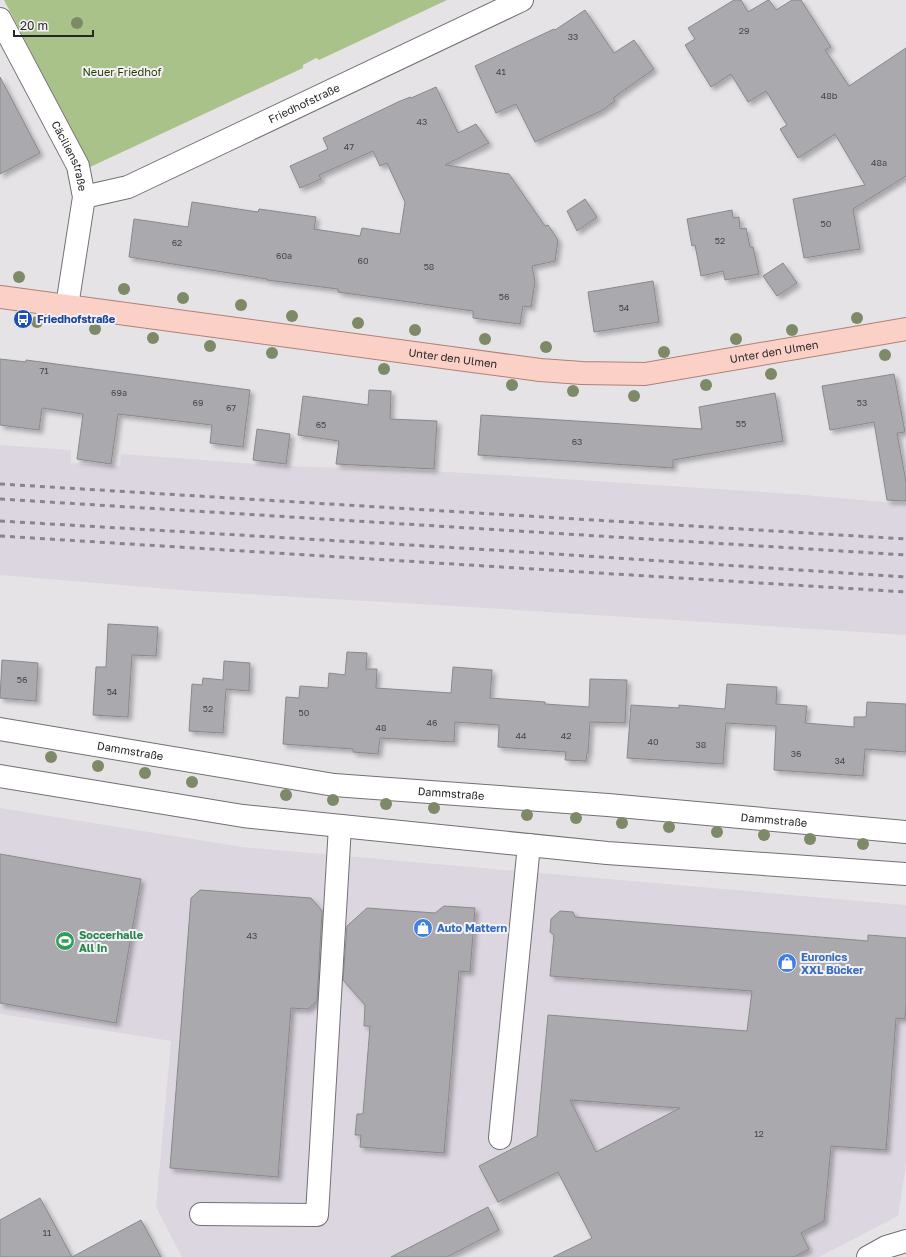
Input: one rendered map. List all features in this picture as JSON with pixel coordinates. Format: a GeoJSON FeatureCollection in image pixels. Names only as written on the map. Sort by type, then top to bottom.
{"type":"FeatureCollection","features":[{"type":"Feature","properties":{"kind":"main road","name":"Unter den Ulmen"},"geometry":{"type":"LineString","coordinates":[[0,297],[533,368],[582,373],[645,374],[906,329]]}},
{"type":"Feature","properties":{"kind":"street","name":"Friedhofstraße"},"geometry":{"type":"LineString","coordinates":[[84,198],[128,187],[522,0]]}},
{"type":"Feature","properties":{"kind":"street","name":"Cäcilienstraße"},"geometry":{"type":"LineString","coordinates":[[0,19],[78,166],[84,198],[67,306]]}},
{"type":"Feature","properties":{"kind":"street","name":"Dammstraße"},"geometry":{"type":"LineString","coordinates":[[0,729],[334,785],[608,805],[906,832]]}},
{"type":"Feature","properties":{"kind":"street"},"geometry":{"type":"LineString","coordinates":[[0,776],[243,816],[615,854],[906,874]]}},
{"type":"Feature","properties":{"kind":"street"},"geometry":{"type":"LineString","coordinates":[[201,1214],[317,1215],[340,826]]}},
{"type":"Feature","properties":{"kind":"street"},"geometry":{"type":"LineString","coordinates":[[500,1138],[529,845]]}},
{"type":"Feature","properties":{"kind":"street"},"geometry":{"type":"LineString","coordinates":[[868,1257],[886,1248],[906,1241]]}},
{"type":"Feature","properties":{"kind":"shaded area"},"geometry":{"type":"Polygon","coordinates":[[[0,445],[71,450],[71,463],[120,466],[121,454],[285,466],[500,475],[794,494],[906,504],[906,635],[194,591],[0,575],[0,445]]]}},
{"type":"Feature","properties":{"kind":"shaded area"},"geometry":{"type":"Polygon","coordinates":[[[0,808],[242,847],[906,905],[906,1164],[898,1216],[819,1257],[602,1257],[557,1172],[391,1257],[182,1257],[156,1207],[171,1041],[0,1014],[0,808]]]}},
{"type":"Feature","properties":{"kind":"green space","name":"Neuer Friedhof"},"geometry":{"type":"Polygon","coordinates":[[[4,0],[447,0],[319,60],[316,58],[303,65],[303,68],[90,167],[4,0]]]}},
{"type":"Feature","properties":{"kind":"building"},"geometry":{"type":"Polygon","coordinates":[[[734,0],[741,0],[748,12],[768,0],[776,10],[792,0],[801,0],[831,47],[825,50],[849,86],[906,48],[906,176],[853,209],[860,249],[804,258],[793,199],[865,185],[835,134],[798,158],[780,129],[787,125],[766,91],[748,102],[731,74],[711,87],[685,45],[695,39],[688,28],[734,0]]]}},
{"type":"Feature","properties":{"kind":"building"},"geometry":{"type":"Polygon","coordinates":[[[585,10],[614,53],[634,40],[654,69],[613,98],[615,101],[601,111],[535,142],[516,104],[496,113],[475,66],[554,29],[555,30],[585,10]]]}},
{"type":"Feature","properties":{"kind":"building"},"geometry":{"type":"Polygon","coordinates":[[[0,77],[40,153],[0,174],[0,77]]]}},
{"type":"Feature","properties":{"kind":"building"},"geometry":{"type":"Polygon","coordinates":[[[436,87],[458,133],[476,124],[489,143],[445,165],[509,174],[545,226],[548,225],[558,240],[555,261],[532,266],[535,282],[531,307],[523,306],[520,324],[473,318],[473,311],[338,292],[338,289],[267,280],[129,257],[134,219],[188,227],[192,202],[258,212],[259,209],[316,217],[314,229],[360,236],[362,228],[400,234],[405,202],[387,163],[380,166],[373,151],[319,175],[321,179],[300,188],[290,166],[328,149],[323,138],[398,102],[436,87]]]}},
{"type":"Feature","properties":{"kind":"building"},"geometry":{"type":"Polygon","coordinates":[[[585,199],[597,217],[577,231],[567,211],[585,199]]]}},
{"type":"Feature","properties":{"kind":"building"},"geometry":{"type":"Polygon","coordinates":[[[732,210],[733,218],[739,217],[740,229],[746,228],[750,247],[753,247],[759,274],[725,280],[723,271],[701,276],[695,245],[692,246],[687,219],[732,210]]]}},
{"type":"Feature","properties":{"kind":"building"},"geometry":{"type":"Polygon","coordinates":[[[783,263],[797,283],[777,296],[763,276],[783,263]]]}},
{"type":"Feature","properties":{"kind":"building"},"geometry":{"type":"Polygon","coordinates":[[[653,281],[659,322],[594,332],[588,292],[653,281]]]}},
{"type":"Feature","properties":{"kind":"building"},"geometry":{"type":"Polygon","coordinates":[[[0,359],[26,362],[26,360],[250,390],[243,447],[210,443],[212,425],[118,414],[111,464],[77,459],[83,414],[42,408],[39,430],[0,425],[0,359]]]}},
{"type":"Feature","properties":{"kind":"building"},"geometry":{"type":"Polygon","coordinates":[[[894,374],[905,432],[897,433],[906,482],[906,501],[887,500],[874,422],[830,430],[822,386],[894,374]]]}},
{"type":"Feature","properties":{"kind":"building"},"geometry":{"type":"Polygon","coordinates":[[[369,390],[391,391],[390,419],[437,421],[434,469],[336,464],[339,441],[298,435],[303,396],[368,405],[369,390]]]}},
{"type":"Feature","properties":{"kind":"building"},"geometry":{"type":"Polygon","coordinates":[[[775,393],[783,441],[673,460],[673,468],[478,455],[481,415],[702,429],[699,407],[775,393]]]}},
{"type":"Feature","properties":{"kind":"building"},"geometry":{"type":"Polygon","coordinates":[[[257,429],[290,434],[286,464],[253,460],[257,429]]]}},
{"type":"Feature","properties":{"kind":"building"},"geometry":{"type":"Polygon","coordinates":[[[108,624],[158,627],[156,656],[132,655],[128,717],[93,715],[96,667],[106,667],[108,624]]]}},
{"type":"Feature","properties":{"kind":"building"},"geometry":{"type":"Polygon","coordinates":[[[347,652],[367,653],[366,669],[377,669],[376,688],[451,693],[453,667],[492,670],[490,698],[589,707],[590,679],[627,680],[625,723],[590,722],[586,761],[565,760],[566,752],[498,747],[499,725],[455,722],[454,742],[380,738],[378,754],[353,752],[353,749],[283,744],[286,697],[299,698],[300,686],[328,688],[329,673],[345,675],[347,652]]]}},
{"type":"Feature","properties":{"kind":"building"},"geometry":{"type":"Polygon","coordinates":[[[2,660],[38,663],[36,701],[0,698],[2,660]]]}},
{"type":"Feature","properties":{"kind":"building"},"geometry":{"type":"Polygon","coordinates":[[[224,661],[250,663],[249,691],[226,689],[223,733],[189,731],[192,684],[202,685],[203,678],[223,680],[224,661]]]}},
{"type":"Feature","properties":{"kind":"building"},"geometry":{"type":"Polygon","coordinates":[[[727,684],[777,687],[776,704],[807,706],[805,723],[854,727],[854,717],[866,717],[867,702],[906,704],[906,752],[865,749],[863,776],[774,770],[776,726],[726,723],[723,764],[627,758],[631,705],[679,708],[679,705],[725,709],[727,684]]]}},
{"type":"Feature","properties":{"kind":"building","name":"Soccerhalle All In"},"geometry":{"type":"Polygon","coordinates":[[[0,854],[141,879],[116,1023],[0,1003],[0,854]]]}},
{"type":"Feature","properties":{"kind":"building"},"geometry":{"type":"Polygon","coordinates":[[[200,890],[311,898],[322,911],[317,1001],[308,1009],[291,1008],[278,1177],[170,1168],[191,898],[200,890]]]}},
{"type":"Feature","properties":{"kind":"building"},"geometry":{"type":"Polygon","coordinates":[[[444,906],[475,908],[470,972],[459,971],[444,1153],[360,1147],[361,1135],[355,1135],[357,1114],[363,1114],[370,1026],[364,1026],[365,1005],[343,980],[347,926],[367,908],[435,913],[444,906]]]}},
{"type":"Feature","properties":{"kind":"building"},"geometry":{"type":"Polygon","coordinates":[[[560,911],[573,912],[575,917],[868,941],[868,935],[906,938],[905,1019],[896,1018],[886,1150],[831,1146],[824,1221],[801,1233],[809,1249],[794,1257],[553,1257],[592,1238],[558,1172],[498,1202],[479,1166],[537,1136],[548,1015],[747,1031],[752,991],[550,976],[554,935],[550,932],[551,919],[560,911]],[[570,1100],[596,1152],[680,1108],[570,1100]]]}},
{"type":"Feature","properties":{"kind":"building"},"geometry":{"type":"Polygon","coordinates":[[[40,1198],[72,1257],[0,1257],[0,1220],[40,1198]]]}},
{"type":"Feature","properties":{"kind":"building"},"geometry":{"type":"Polygon","coordinates":[[[488,1207],[499,1230],[447,1257],[391,1257],[488,1207]]]}},
{"type":"Feature","properties":{"kind":"building"},"geometry":{"type":"Polygon","coordinates":[[[141,1220],[161,1257],[72,1257],[141,1220]]]}},
{"type":"Feature","properties":{"kind":"railway"},"geometry":{"type":"LineString","coordinates":[[0,484],[906,539]]}},
{"type":"Feature","properties":{"kind":"railway"},"geometry":{"type":"LineString","coordinates":[[0,499],[906,555]]}},
{"type":"Feature","properties":{"kind":"railway"},"geometry":{"type":"LineString","coordinates":[[0,521],[494,550],[906,577]]}},
{"type":"Feature","properties":{"kind":"railway"},"geometry":{"type":"LineString","coordinates":[[0,536],[906,592]]}},
{"type":"Feature","properties":{"kind":"place","name":"Friedhofstraße"},"geometry":{"type":"Point","coordinates":[23,319]}},
{"type":"Feature","properties":{"kind":"place","name":"Auto Mattern"},"geometry":{"type":"Point","coordinates":[423,928]}},
{"type":"Feature","properties":{"kind":"place","name":"Soccerhalle All In"},"geometry":{"type":"Point","coordinates":[65,941]}},
{"type":"Feature","properties":{"kind":"place","name":"Euronics XXL Bücker"},"geometry":{"type":"Point","coordinates":[787,963]}}]}
